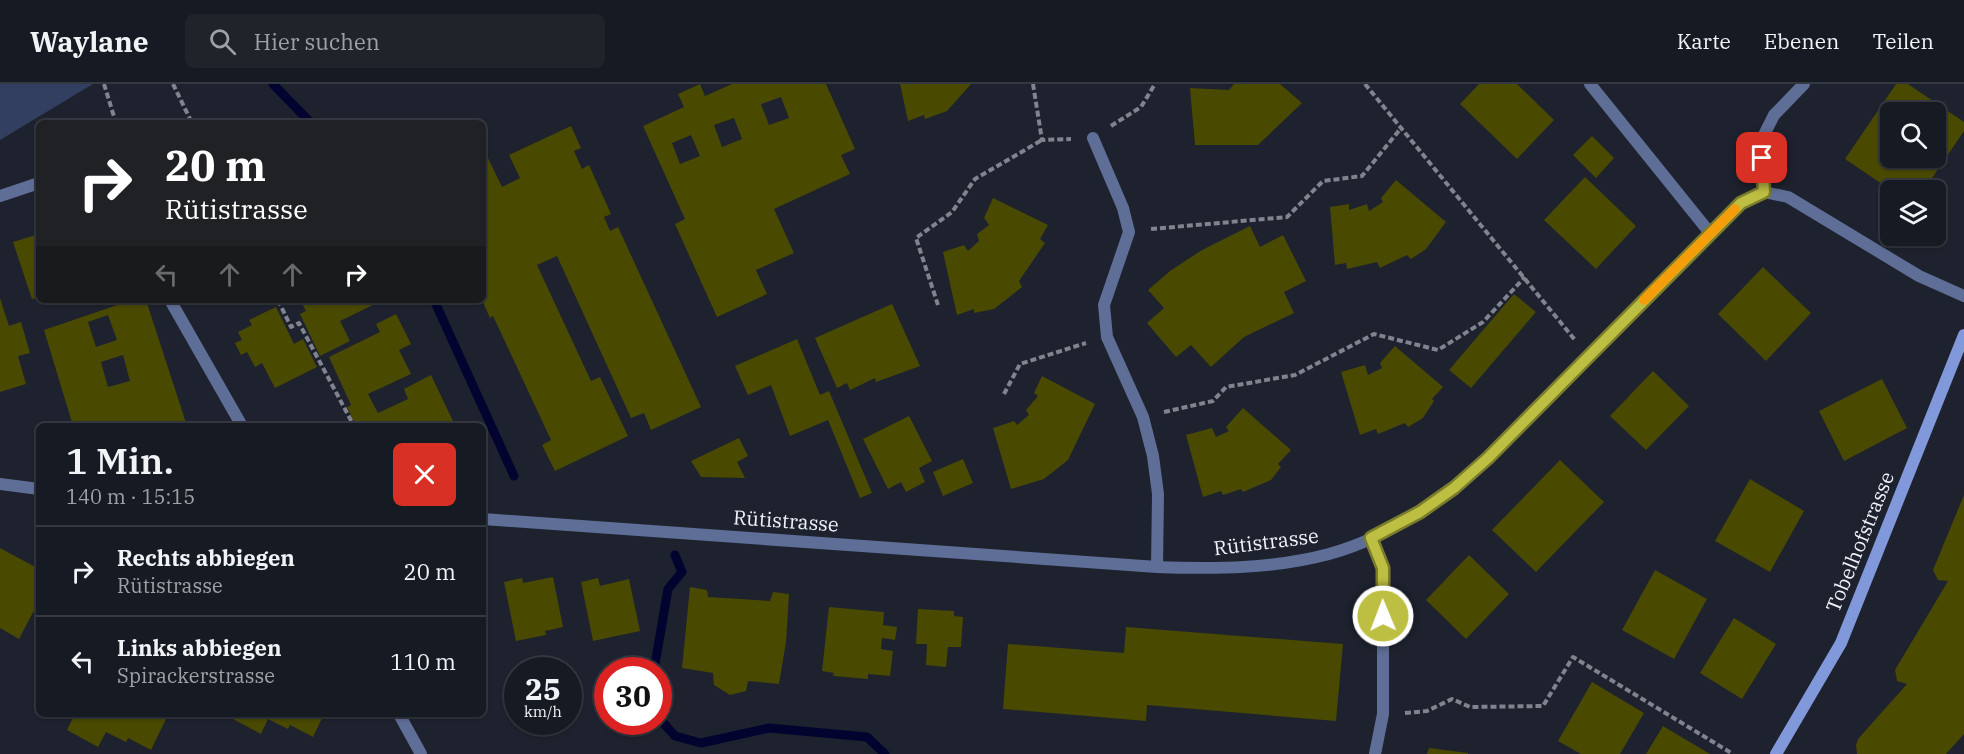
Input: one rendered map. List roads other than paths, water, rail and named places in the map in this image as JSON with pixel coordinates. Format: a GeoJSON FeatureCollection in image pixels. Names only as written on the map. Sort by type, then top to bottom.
{"type":"FeatureCollection","features":[{"type":"Feature","properties":{"kind":"main road","name":"Tobelhofstrasse"},"geometry":{"type":"LineString","coordinates":[[1777,754],[1841,643],[1964,335]]}},
{"type":"Feature","properties":{"kind":"street"},"geometry":{"type":"LineString","coordinates":[[1590,84],[1710,233]]}},
{"type":"Feature","properties":{"kind":"street"},"geometry":{"type":"LineString","coordinates":[[1804,84],[1774,115],[1761,141],[1764,192],[1788,197],[1919,276],[1964,296]]}},
{"type":"Feature","properties":{"kind":"street"},"geometry":{"type":"LineString","coordinates":[[1093,138],[1123,208],[1129,232],[1104,305],[1107,337],[1143,417],[1153,456],[1158,495],[1157,567]]}},
{"type":"Feature","properties":{"kind":"street"},"geometry":{"type":"LineString","coordinates":[[0,196],[36,184]]}},
{"type":"Feature","properties":{"kind":"street","name":"Rütistrasse"},"geometry":{"type":"LineString","coordinates":[[486,519],[1221,570],[1282,564],[1330,554],[1371,538],[1420,512],[1454,488],[1505,442],[1741,203],[1764,192]]}},
{"type":"Feature","properties":{"kind":"street"},"geometry":{"type":"LineString","coordinates":[[172,303],[240,423]]}},
{"type":"Feature","properties":{"kind":"street"},"geometry":{"type":"LineString","coordinates":[[0,484],[36,489]]}},
{"type":"Feature","properties":{"kind":"street"},"geometry":{"type":"LineString","coordinates":[[1371,538],[1383,568],[1383,714],[1375,754]]}},
{"type":"Feature","properties":{"kind":"street"},"geometry":{"type":"LineString","coordinates":[[401,717],[422,754]]}},
{"type":"Feature","properties":{"kind":"waterway"},"geometry":{"type":"LineString","coordinates":[[273,84],[308,120]]}},
{"type":"Feature","properties":{"kind":"waterway"},"geometry":{"type":"LineString","coordinates":[[435,303],[514,476]]}},
{"type":"Feature","properties":{"kind":"waterway"},"geometry":{"type":"LineString","coordinates":[[656,657],[668,589],[682,572],[675,555]]}},
{"type":"Feature","properties":{"kind":"waterway"},"geometry":{"type":"LineString","coordinates":[[672,733],[675,736],[701,743],[769,728],[867,737],[885,754]]}}]}
